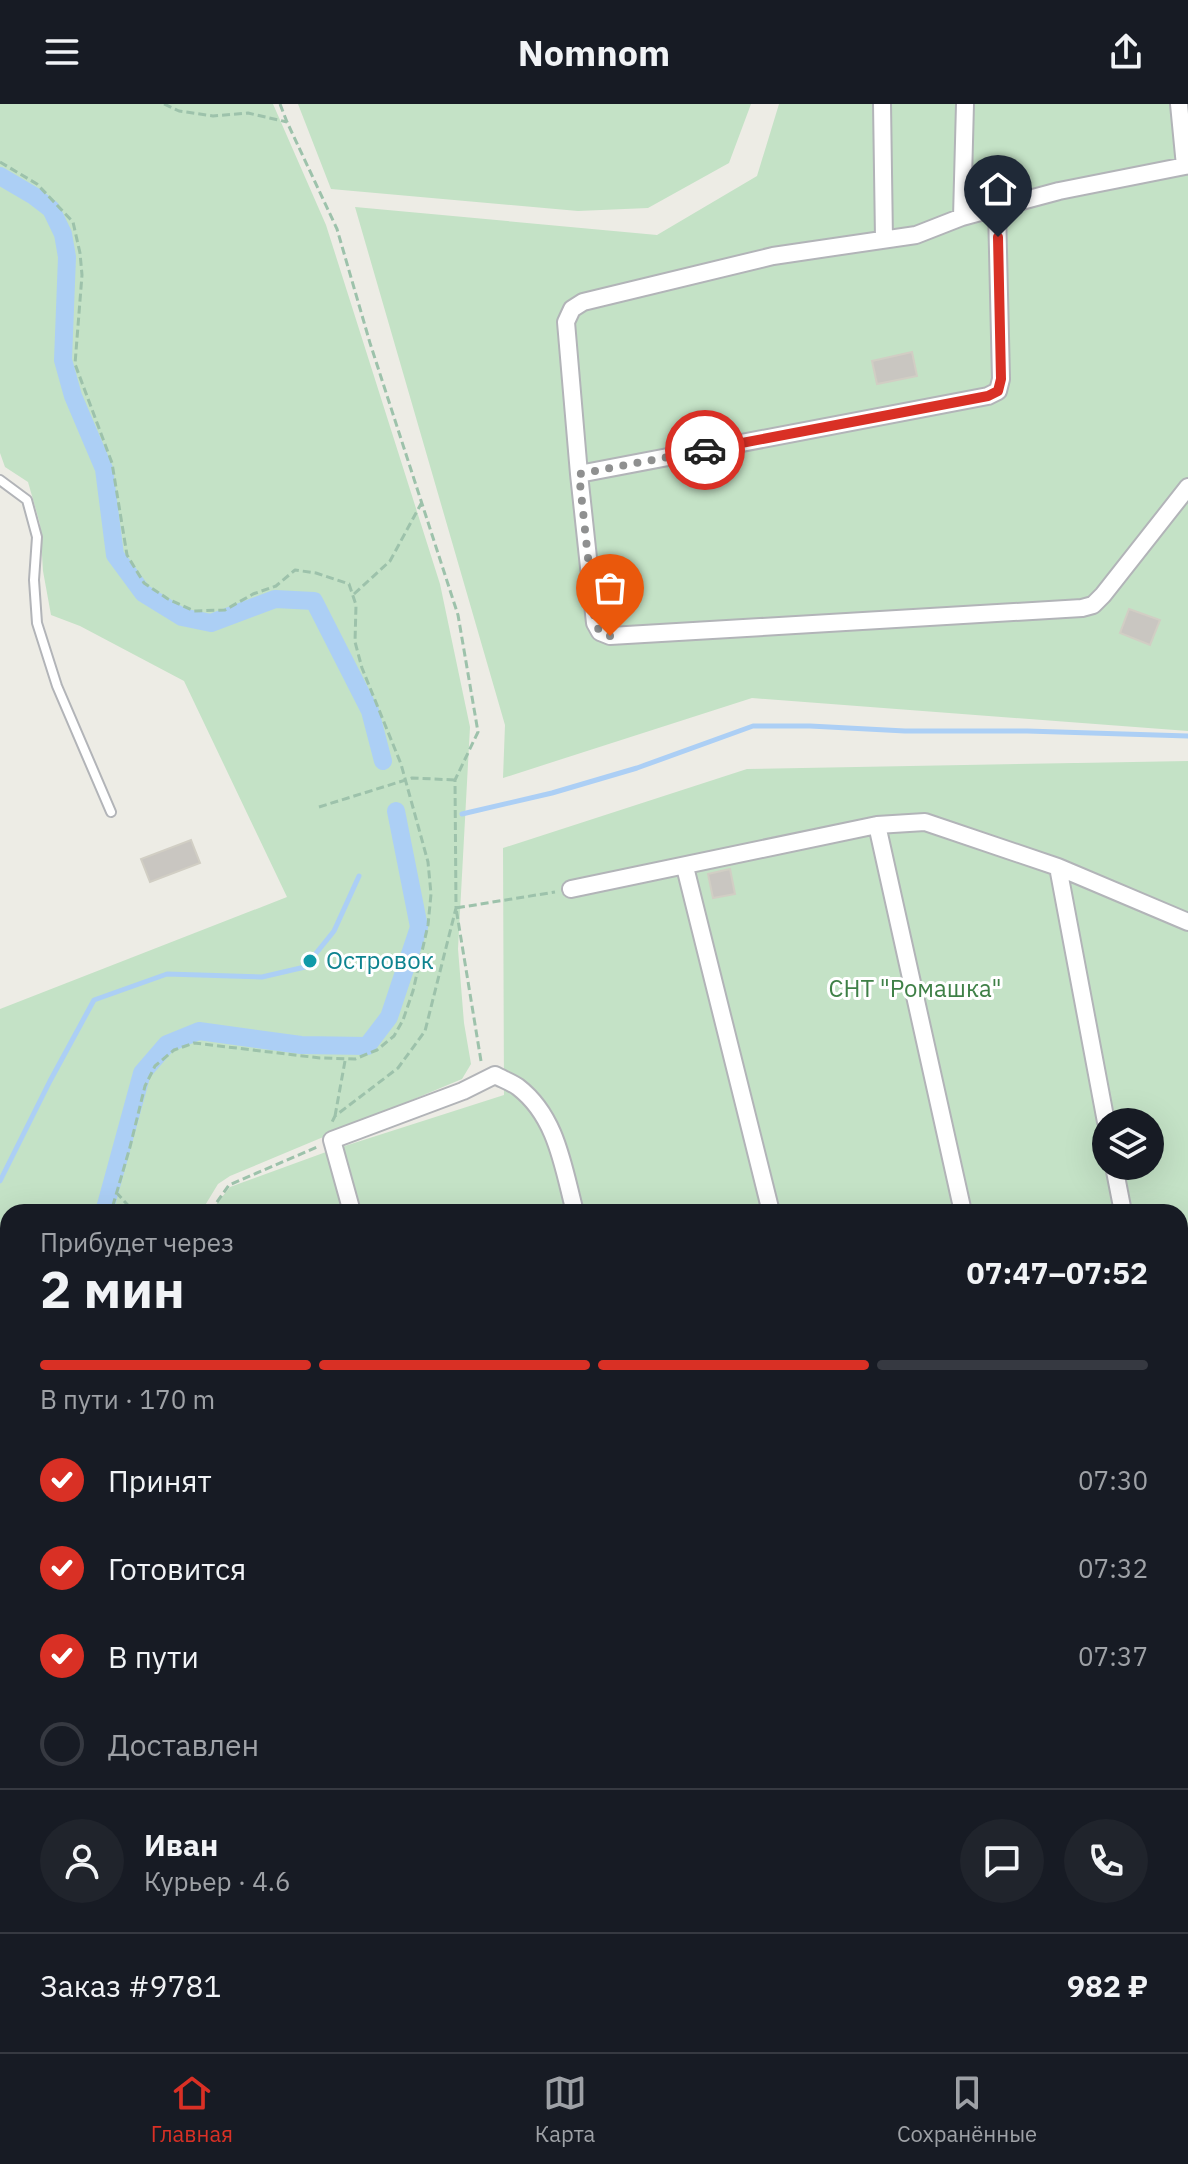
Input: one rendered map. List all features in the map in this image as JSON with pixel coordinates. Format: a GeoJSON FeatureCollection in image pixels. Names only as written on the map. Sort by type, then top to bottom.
{"type":"FeatureCollection","features":[{"type":"Feature","properties":{"kind":"street"},"geometry":{"type":"LineString","coordinates":[[882,104],[884,239]]}},
{"type":"Feature","properties":{"kind":"street"},"geometry":{"type":"LineString","coordinates":[[962,217],[965,104]]}},
{"type":"Feature","properties":{"kind":"street"},"geometry":{"type":"LineString","coordinates":[[1179,104],[1186,167],[1059,191],[962,217],[916,235],[773,256],[583,302],[572,309],[566,322],[595,623],[600,632],[610,636],[1082,608],[1093,605],[1103,595],[1188,487]]}},
{"type":"Feature","properties":{"kind":"street"},"geometry":{"type":"LineString","coordinates":[[579,474],[973,399],[998,391],[1001,379],[997,209]]}},
{"type":"Feature","properties":{"kind":"street"},"geometry":{"type":"LineString","coordinates":[[571,889],[877,825],[925,822],[1058,867],[1188,922]]}},
{"type":"Feature","properties":{"kind":"street"},"geometry":{"type":"LineString","coordinates":[[877,825],[961,1204]]}},
{"type":"Feature","properties":{"kind":"street"},"geometry":{"type":"LineString","coordinates":[[685,867],[769,1204]]}},
{"type":"Feature","properties":{"kind":"street"},"geometry":{"type":"LineString","coordinates":[[1058,867],[1103,1108]]}},
{"type":"Feature","properties":{"kind":"street"},"geometry":{"type":"LineString","coordinates":[[350,1204],[332,1140],[463,1091],[495,1075],[518,1087],[546,1116],[573,1204]]}},
{"type":"Feature","properties":{"kind":"street"},"geometry":{"type":"LineString","coordinates":[[1117,1180],[1121,1204]]}},
{"type":"Feature","properties":{"kind":"lane"},"geometry":{"type":"LineString","coordinates":[[0,480],[27,500],[37,537],[34,580],[37,623],[57,686],[111,812]]}},
{"type":"Feature","properties":{"kind":"path"},"geometry":{"type":"LineString","coordinates":[[164,104],[179,111],[213,116],[248,113],[287,122]]}},
{"type":"Feature","properties":{"kind":"path"},"geometry":{"type":"LineString","coordinates":[[280,104],[337,229],[370,343],[458,615],[478,732],[455,780],[456,908],[481,1060],[487,1079]]}},
{"type":"Feature","properties":{"kind":"path"},"geometry":{"type":"LineString","coordinates":[[0,162],[37,184],[73,222],[82,275],[75,364],[112,463],[127,555],[144,583],[194,611],[225,610],[253,594],[276,586],[295,570],[349,584],[356,605],[355,642],[362,668],[405,780],[428,862],[431,894],[428,925],[413,991],[394,1036],[377,1050],[355,1059],[320,1058],[194,1043],[174,1050],[155,1066],[145,1086],[113,1204]]}},
{"type":"Feature","properties":{"kind":"path"},"geometry":{"type":"LineString","coordinates":[[353,595],[390,561],[422,502]]}},
{"type":"Feature","properties":{"kind":"path"},"geometry":{"type":"LineString","coordinates":[[319,807],[412,778],[455,780]]}},
{"type":"Feature","properties":{"kind":"path"},"geometry":{"type":"LineString","coordinates":[[456,908],[571,889]]}},
{"type":"Feature","properties":{"kind":"path"},"geometry":{"type":"LineString","coordinates":[[335,1116],[398,1068],[425,1031],[456,908]]}},
{"type":"Feature","properties":{"kind":"path"},"geometry":{"type":"LineString","coordinates":[[216,1204],[229,1185],[332,1140],[330,1128],[345,1059]]}},
{"type":"Feature","properties":{"kind":"path"},"geometry":{"type":"LineString","coordinates":[[116,1192],[127,1204]]}},
{"type":"Feature","properties":{"kind":"green space"},"geometry":{"type":"Polygon","coordinates":[[[0,104],[273,104],[326,225],[440,584],[470,727],[458,949],[471,1064],[462,1079],[230,1176],[218,1184],[206,1204],[0,1204],[0,1009],[287,897],[184,681],[80,626],[51,615],[43,571],[40,524],[28,482],[5,467],[0,453],[0,104]]]}},
{"type":"Feature","properties":{"kind":"green space"},"geometry":{"type":"Polygon","coordinates":[[[298,104],[751,104],[729,163],[648,208],[578,211],[331,189],[298,104]]]}},
{"type":"Feature","properties":{"kind":"green space"},"geometry":{"type":"Polygon","coordinates":[[[779,104],[1188,104],[1188,731],[752,698],[503,778],[505,725],[355,207],[657,235],[757,176],[779,104]]]}},
{"type":"Feature","properties":{"kind":"green space","name":"СНТ \"Ромашка\""},"geometry":{"type":"Polygon","coordinates":[[[1188,761],[1188,1204],[216,1204],[230,1187],[326,1152],[504,1095],[503,848],[747,769],[1188,761]]]}},
{"type":"Feature","properties":{"kind":"building"},"geometry":{"type":"Polygon","coordinates":[[[912,352],[917,376],[877,384],[872,361],[912,352]]]}},
{"type":"Feature","properties":{"kind":"building"},"geometry":{"type":"Polygon","coordinates":[[[1129,609],[1160,620],[1150,645],[1120,633],[1129,609]]]}},
{"type":"Feature","properties":{"kind":"building"},"geometry":{"type":"Polygon","coordinates":[[[191,840],[200,863],[150,882],[141,859],[191,840]]]}},
{"type":"Feature","properties":{"kind":"building"},"geometry":{"type":"Polygon","coordinates":[[[730,869],[735,894],[713,898],[708,874],[730,869]]]}},
{"type":"Feature","properties":{"kind":"waterway"},"geometry":{"type":"LineString","coordinates":[[0,176],[51,209],[63,234],[67,257],[63,360],[73,396],[104,469],[115,555],[143,593],[182,617],[211,623],[275,599],[314,601],[370,711],[383,761]]}},
{"type":"Feature","properties":{"kind":"waterway"},"geometry":{"type":"LineString","coordinates":[[462,814],[552,793],[637,768],[753,726],[1188,736]]}},
{"type":"Feature","properties":{"kind":"waterway"},"geometry":{"type":"LineString","coordinates":[[106,1204],[142,1073],[167,1044],[199,1031],[301,1045],[367,1046],[389,1017],[419,927],[396,811]]}},
{"type":"Feature","properties":{"kind":"waterway"},"geometry":{"type":"LineString","coordinates":[[0,1181],[94,1000],[167,974],[262,977],[305,967],[334,931],[359,876]]}},
{"type":"Feature","properties":{"kind":"way so far"},"geometry":{"type":"LineString","coordinates":[[610,636],[600,632],[595,623],[579,474],[705,450]]}},
{"type":"Feature","properties":{"kind":"place","name":"Островок"},"geometry":{"type":"Point","coordinates":[310,961]}},
{"type":"Feature","properties":{"kind":"route"},"geometry":{"type":"LineString","coordinates":[[705,450],[988,396],[998,391],[1001,379],[998,237]]}}]}
